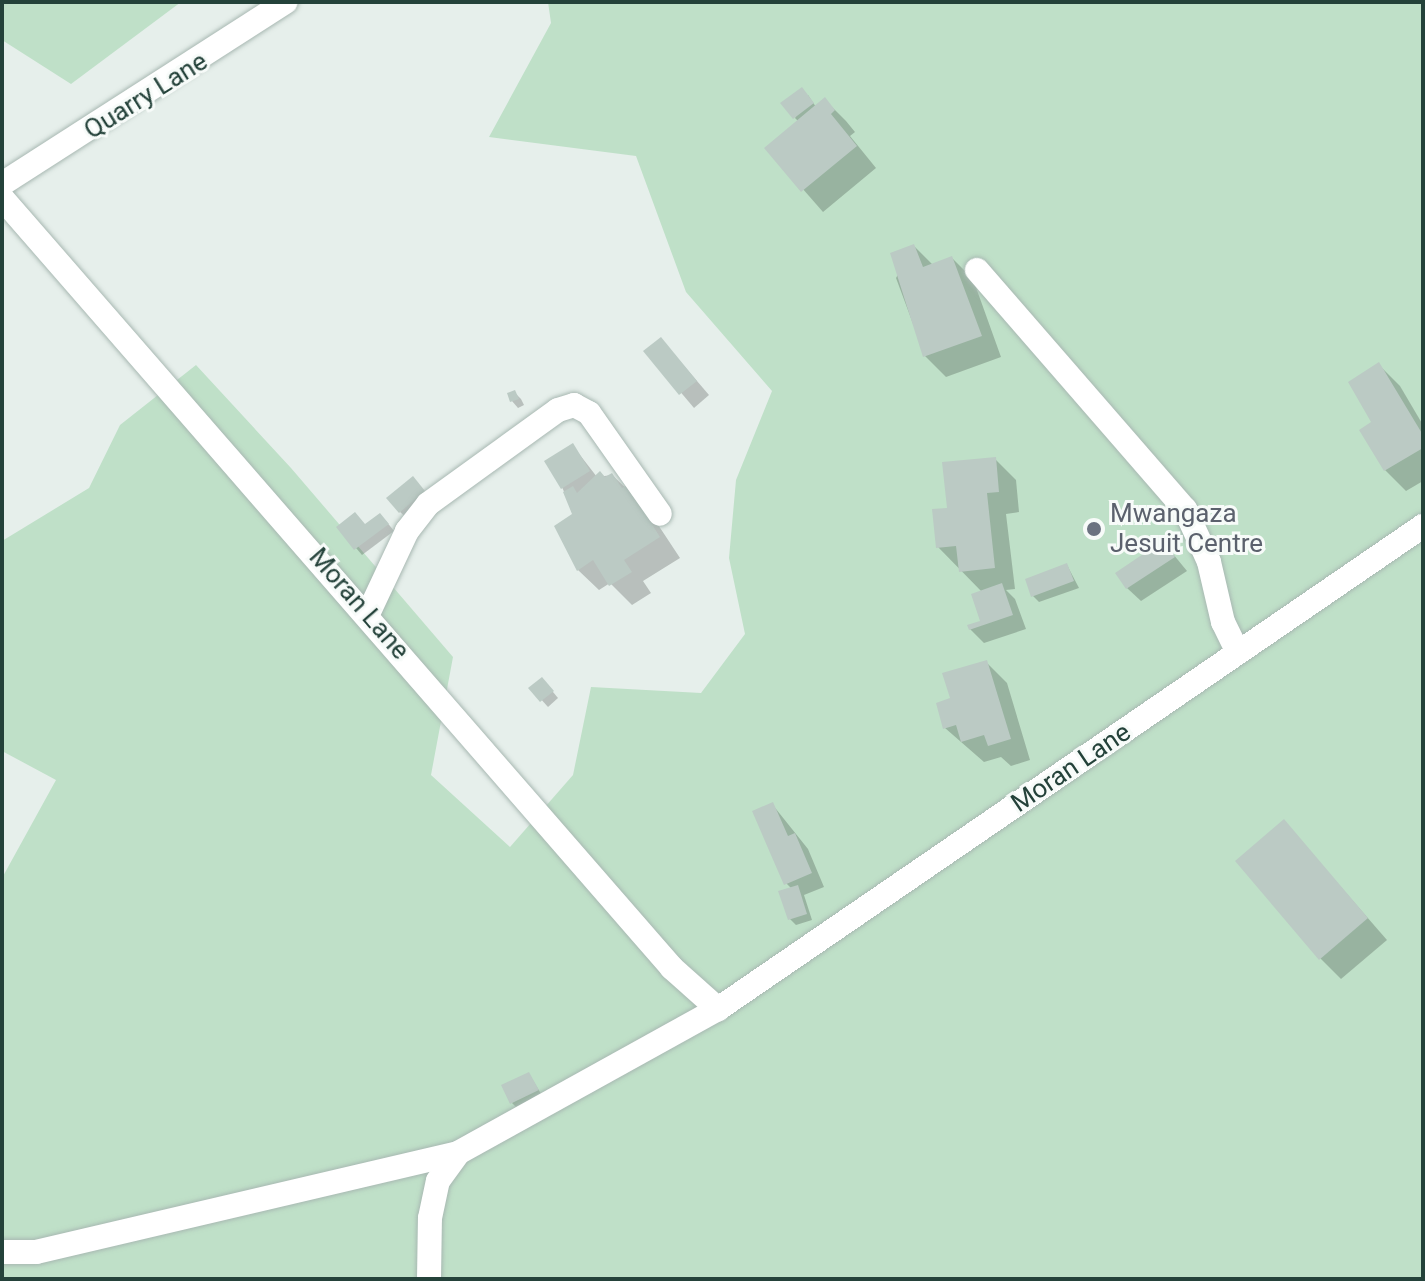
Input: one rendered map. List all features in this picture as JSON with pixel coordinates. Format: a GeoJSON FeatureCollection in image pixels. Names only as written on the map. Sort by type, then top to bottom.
{"type":"FeatureCollection","features":[{"type":"Feature","properties":{"kind":"street","name":"Quarry Lane"},"geometry":{"type":"LineString","coordinates":[[2,184],[109,120],[286,2]]}},
{"type":"Feature","properties":{"kind":"street","name":"Moran Lane"},"geometry":{"type":"LineString","coordinates":[[2,198],[368,614],[672,968],[718,1009]]}},
{"type":"Feature","properties":{"kind":"street"},"geometry":{"type":"LineString","coordinates":[[977,270],[1185,509],[1209,562],[1223,622],[1238,653]]}},
{"type":"Feature","properties":{"kind":"street"},"geometry":{"type":"LineString","coordinates":[[368,614],[407,531],[428,504],[558,410],[574,405],[589,413],[660,514]]}},
{"type":"Feature","properties":{"kind":"street","name":"Moran Lane"},"geometry":{"type":"LineString","coordinates":[[429,1279],[430,1218],[438,1181],[458,1153],[718,1009],[1423,526]]}},
{"type":"Feature","properties":{"kind":"street"},"geometry":{"type":"LineString","coordinates":[[2,1252],[36,1252],[458,1153]]}},
{"type":"Feature","properties":{"kind":"green space"},"geometry":{"type":"Polygon","coordinates":[[[2,2],[181,2],[71,84],[2,40],[2,2]]]}},
{"type":"Feature","properties":{"kind":"green space"},"geometry":{"type":"Polygon","coordinates":[[[548,2],[1423,2],[1423,1279],[2,1279],[2,878],[56,780],[2,751],[2,541],[89,488],[120,425],[196,365],[291,468],[453,657],[431,775],[510,847],[573,775],[591,687],[701,693],[745,634],[729,558],[736,480],[772,391],[686,292],[636,156],[489,137],[551,23],[548,2]]]}},
{"type":"Feature","properties":{"kind":"building"},"geometry":{"type":"Polygon","coordinates":[[[802,87],[814,103],[793,119],[780,103],[802,87]]]}},
{"type":"Feature","properties":{"kind":"building"},"geometry":{"type":"Polygon","coordinates":[[[825,97],[835,110],[831,114],[857,146],[801,192],[764,148],[825,97]]]}},
{"type":"Feature","properties":{"kind":"building"},"geometry":{"type":"Polygon","coordinates":[[[914,244],[923,267],[952,256],[982,336],[923,357],[890,253],[914,244]]]}},
{"type":"Feature","properties":{"kind":"building"},"geometry":{"type":"Polygon","coordinates":[[[661,337],[697,381],[679,395],[643,351],[661,337]]]}},
{"type":"Feature","properties":{"kind":"building"},"geometry":{"type":"Polygon","coordinates":[[[1379,362],[1423,435],[1423,448],[1384,471],[1359,430],[1371,422],[1348,382],[1379,362]]]}},
{"type":"Feature","properties":{"kind":"building"},"geometry":{"type":"Polygon","coordinates":[[[515,390],[519,399],[510,402],[507,393],[515,390]]]}},
{"type":"Feature","properties":{"kind":"building"},"geometry":{"type":"Polygon","coordinates":[[[573,443],[590,471],[561,489],[544,461],[573,443]]]}},
{"type":"Feature","properties":{"kind":"building"},"geometry":{"type":"Polygon","coordinates":[[[996,457],[999,492],[987,493],[995,568],[959,572],[956,546],[936,548],[932,509],[947,508],[942,462],[996,457]]]}},
{"type":"Feature","properties":{"kind":"building"},"geometry":{"type":"Polygon","coordinates":[[[600,471],[605,477],[612,473],[622,488],[627,485],[660,537],[624,560],[632,572],[609,586],[593,560],[577,571],[554,526],[572,514],[563,492],[573,486],[577,493],[600,471]]]}},
{"type":"Feature","properties":{"kind":"building"},"geometry":{"type":"Polygon","coordinates":[[[413,476],[425,491],[399,513],[386,498],[413,476]]]}},
{"type":"Feature","properties":{"kind":"building"},"geometry":{"type":"Polygon","coordinates":[[[355,512],[365,524],[380,513],[389,524],[354,550],[336,527],[355,512]]]}},
{"type":"Feature","properties":{"kind":"building"},"geometry":{"type":"Polygon","coordinates":[[[1164,540],[1175,557],[1126,589],[1115,573],[1164,540]]]}},
{"type":"Feature","properties":{"kind":"building"},"geometry":{"type":"Polygon","coordinates":[[[1067,563],[1074,581],[1031,597],[1025,579],[1067,563]]]}},
{"type":"Feature","properties":{"kind":"building"},"geometry":{"type":"Polygon","coordinates":[[[1002,583],[1013,615],[969,630],[967,625],[980,621],[971,594],[1002,583]]]}},
{"type":"Feature","properties":{"kind":"building"},"geometry":{"type":"Polygon","coordinates":[[[987,660],[1011,739],[988,746],[984,735],[961,742],[956,725],[943,729],[936,703],[950,698],[942,673],[987,660]]]}},
{"type":"Feature","properties":{"kind":"building"},"geometry":{"type":"Polygon","coordinates":[[[542,677],[554,691],[540,702],[528,688],[542,677]]]}},
{"type":"Feature","properties":{"kind":"building"},"geometry":{"type":"Polygon","coordinates":[[[773,802],[788,836],[795,833],[812,873],[784,885],[752,811],[773,802]]]}},
{"type":"Feature","properties":{"kind":"building"},"geometry":{"type":"Polygon","coordinates":[[[1284,819],[1368,918],[1319,960],[1235,861],[1284,819]]]}},
{"type":"Feature","properties":{"kind":"building"},"geometry":{"type":"Polygon","coordinates":[[[798,885],[807,914],[788,920],[778,891],[798,885]]]}},
{"type":"Feature","properties":{"kind":"building"},"geometry":{"type":"Polygon","coordinates":[[[529,1072],[539,1090],[510,1104],[501,1085],[529,1072]]]}},
{"type":"Feature","properties":{"kind":"place","name":"Mwangaza Jesuit Centre"},"geometry":{"type":"Point","coordinates":[1094,529]}}]}
